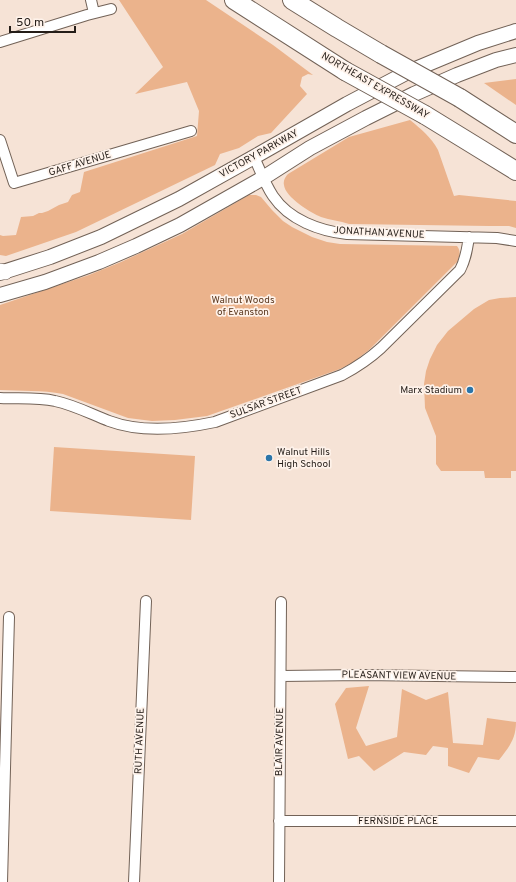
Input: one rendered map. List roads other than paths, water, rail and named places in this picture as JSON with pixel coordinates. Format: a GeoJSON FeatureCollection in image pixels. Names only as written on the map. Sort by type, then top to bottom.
{"type":"FeatureCollection","features":[{"type":"Feature","properties":{"kind":"highway","name":"NORTHEAST EXPRESSWAY"},"geometry":{"type":"LineString","coordinates":[[234,0],[345,70],[425,115],[516,171]]}},
{"type":"Feature","properties":{"kind":"highway"},"geometry":{"type":"LineString","coordinates":[[292,0],[381,54],[460,98],[516,134]]}},
{"type":"Feature","properties":{"kind":"street"},"geometry":{"type":"LineString","coordinates":[[91,0],[94,13]]}},
{"type":"Feature","properties":{"kind":"street"},"geometry":{"type":"LineString","coordinates":[[0,42],[94,13],[112,9]]}},
{"type":"Feature","properties":{"kind":"street","name":"VICTORY PARKWAY"},"geometry":{"type":"LineString","coordinates":[[2,272],[50,257],[100,237],[179,199],[347,104],[406,73],[478,42],[516,31]]}},
{"type":"Feature","properties":{"kind":"street","name":"VICTORY PARKWAY"},"geometry":{"type":"LineString","coordinates":[[0,295],[45,282],[99,262],[136,246],[180,225],[263,178],[310,148],[366,118],[456,75],[496,60],[516,55]]}},
{"type":"Feature","properties":{"kind":"street","name":"GAFF AVENUE"},"geometry":{"type":"LineString","coordinates":[[0,140],[14,183],[191,131]]}},
{"type":"Feature","properties":{"kind":"street","name":"JONATHAN AVENUE"},"geometry":{"type":"LineString","coordinates":[[254,157],[263,178],[274,197],[294,216],[320,229],[335,233],[347,234],[497,238],[516,241]]}},
{"type":"Feature","properties":{"kind":"street","name":"SULSAR STREET"},"geometry":{"type":"LineString","coordinates":[[0,398],[52,400],[68,404],[126,426],[142,428],[198,425],[215,422],[342,375],[356,368],[381,348],[460,270],[466,257],[469,237]]}},
{"type":"Feature","properties":{"kind":"street","name":"RUTH AVENUE"},"geometry":{"type":"LineString","coordinates":[[134,882],[146,601]]}},
{"type":"Feature","properties":{"kind":"street","name":"BLAIR AVENUE"},"geometry":{"type":"LineString","coordinates":[[278,882],[281,602]]}},
{"type":"Feature","properties":{"kind":"street"},"geometry":{"type":"LineString","coordinates":[[2,882],[8,617]]}},
{"type":"Feature","properties":{"kind":"street","name":"PLEASANT VIEW AVENUE"},"geometry":{"type":"LineString","coordinates":[[281,676],[363,675],[516,677]]}},
{"type":"Feature","properties":{"kind":"street","name":"FERNSIDE PLACE"},"geometry":{"type":"LineString","coordinates":[[279,821],[516,822]]}},
{"type":"Feature","properties":{"kind":"place","name":"Marx Stadium"},"geometry":{"type":"Point","coordinates":[470,390]}},
{"type":"Feature","properties":{"kind":"place","name":"Walnut Hills High School"},"geometry":{"type":"Point","coordinates":[269,458]}},
{"type":"Feature","properties":{"kind":"park label","name":"Walnut Woods of Evanston"},"geometry":{"type":"Point","coordinates":[243,306]}}]}
